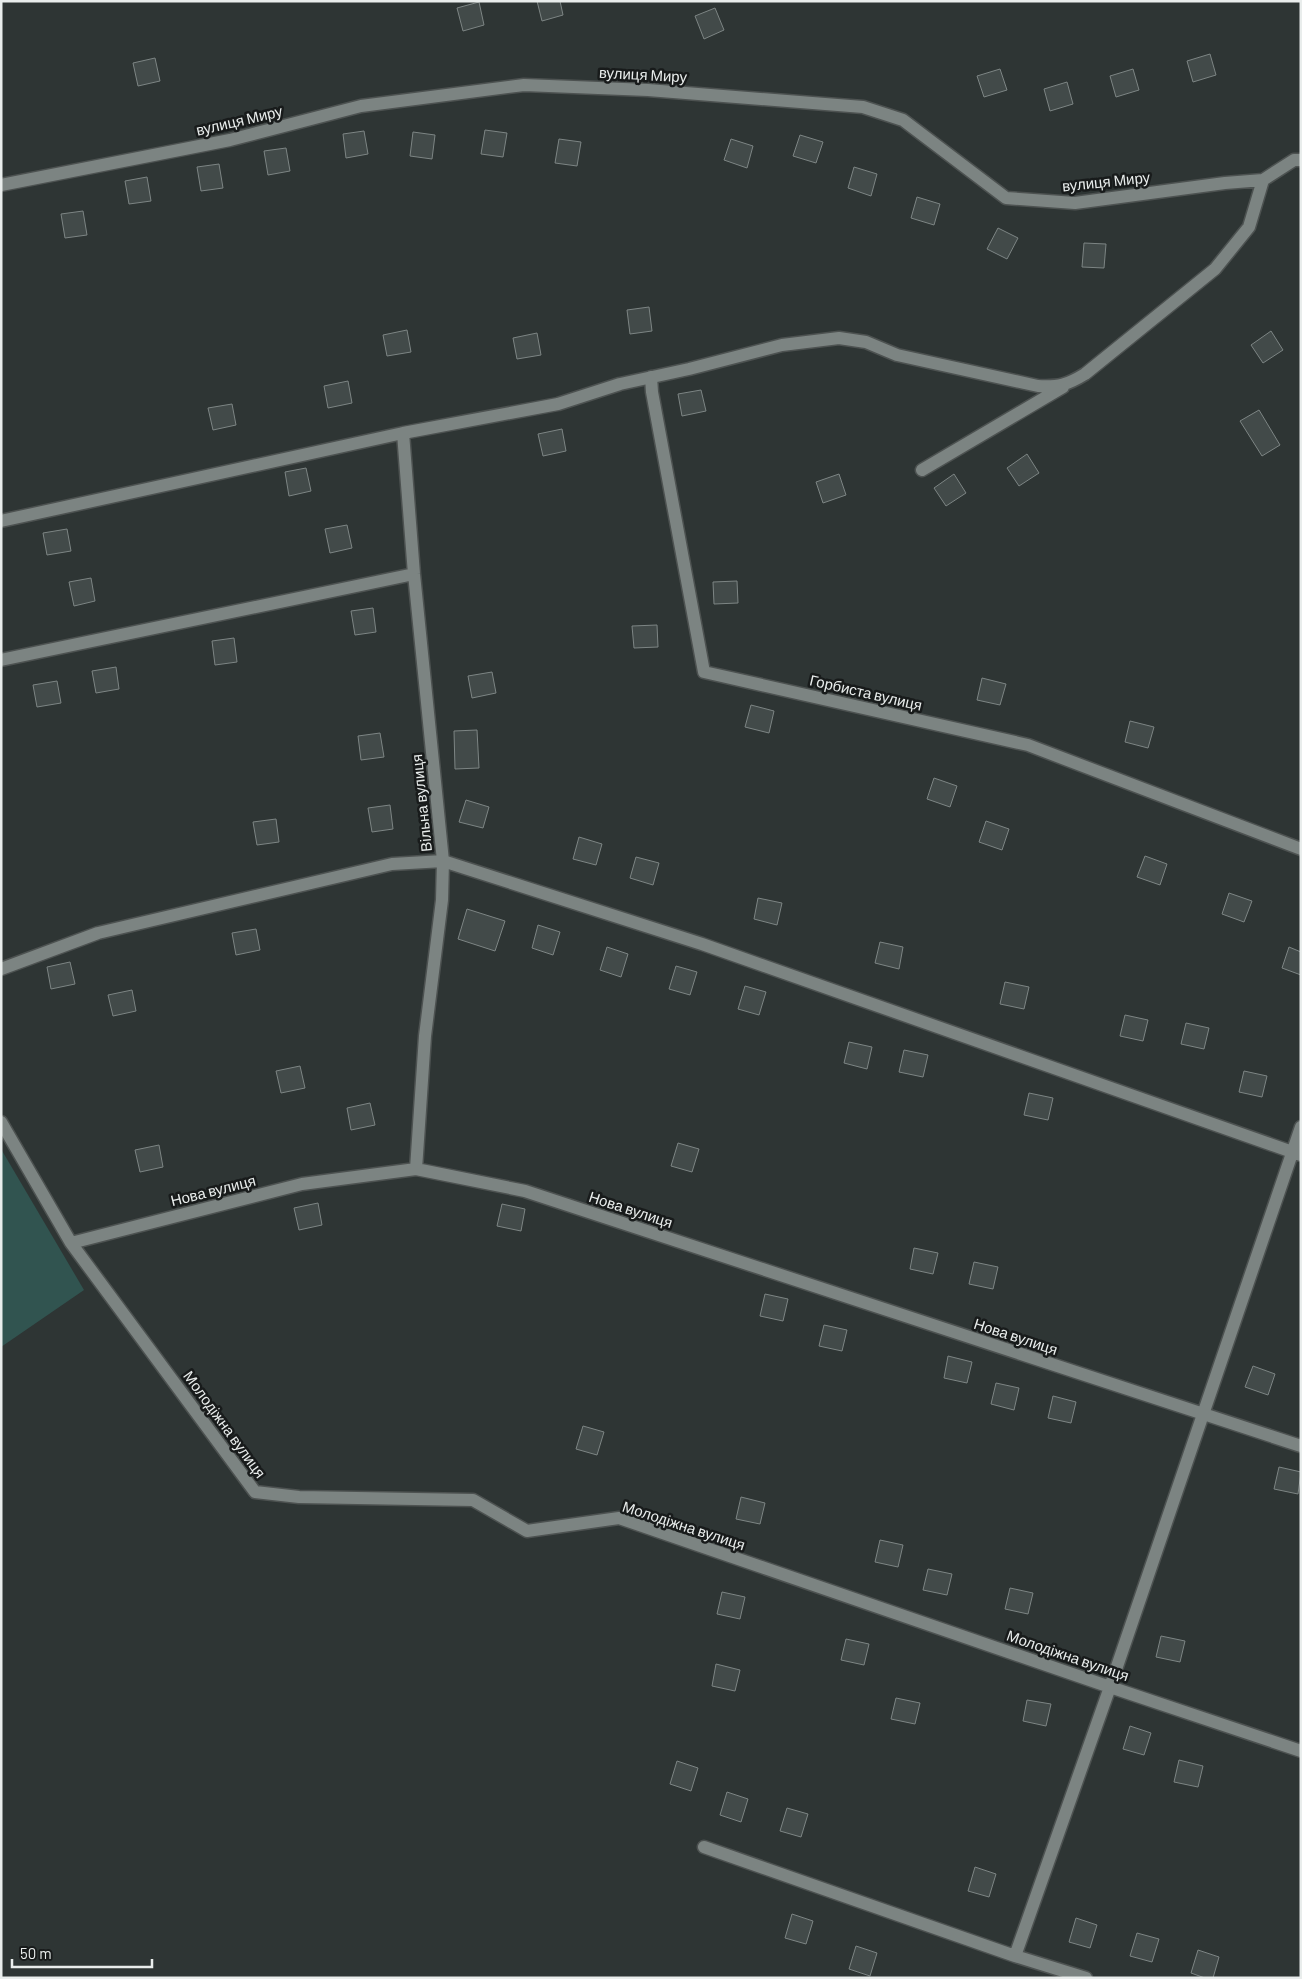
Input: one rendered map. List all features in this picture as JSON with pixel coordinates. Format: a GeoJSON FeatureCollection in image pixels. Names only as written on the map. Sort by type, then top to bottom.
{"type":"FeatureCollection","features":[{"type":"Feature","properties":{"kind":"street","name":"вулиця Миру"},"geometry":{"type":"LineString","coordinates":[[1,186],[230,140],[360,106],[524,85],[648,90],[863,107],[903,120],[1006,198],[1075,204],[1225,183],[1263,180]]}},
{"type":"Feature","properties":{"kind":"street"},"geometry":{"type":"LineString","coordinates":[[922,470],[1085,374],[1215,269],[1249,227],[1263,180],[1294,160],[1301,160]]}},
{"type":"Feature","properties":{"kind":"street"},"geometry":{"type":"LineString","coordinates":[[1,521],[404,433],[558,404],[620,384],[782,345],[839,338],[866,342],[897,355],[1038,386],[1057,387],[1071,382]]}},
{"type":"Feature","properties":{"kind":"street","name":"Горбиста вулиця"},"geometry":{"type":"LineString","coordinates":[[651,377],[652,392],[704,672],[1028,745],[1301,849]]}},
{"type":"Feature","properties":{"kind":"street","name":"Вільна вулиця"},"geometry":{"type":"LineString","coordinates":[[404,433],[414,574],[444,862],[442,900],[426,1036],[416,1169]]}},
{"type":"Feature","properties":{"kind":"street"},"geometry":{"type":"LineString","coordinates":[[1,660],[414,574]]}},
{"type":"Feature","properties":{"kind":"street"},"geometry":{"type":"LineString","coordinates":[[1,969],[98,933],[392,864],[444,862],[702,944],[1296,1153]]}},
{"type":"Feature","properties":{"kind":"street"},"geometry":{"type":"LineString","coordinates":[[1,1122],[71,1243]]}},
{"type":"Feature","properties":{"kind":"street"},"geometry":{"type":"LineString","coordinates":[[1015,1956],[1110,1687],[1202,1414],[1296,1153],[1301,1127]]}},
{"type":"Feature","properties":{"kind":"street","name":"Нова вулиця"},"geometry":{"type":"LineString","coordinates":[[71,1243],[302,1184],[416,1169],[525,1190],[1301,1446]]}},
{"type":"Feature","properties":{"kind":"street","name":"Молодіжна вулиця"},"geometry":{"type":"LineString","coordinates":[[71,1243],[255,1492],[299,1497],[473,1500],[527,1530],[619,1518],[1301,1751]]}},
{"type":"Feature","properties":{"kind":"street"},"geometry":{"type":"LineString","coordinates":[[704,1847],[1015,1956],[1086,1978]]}},
{"type":"Feature","properties":{"kind":"shaded area"},"geometry":{"type":"Polygon","coordinates":[[[1,1149],[84,1290],[1,1347],[1,1149]]]}},
{"type":"Feature","properties":{"kind":"building"},"geometry":{"type":"Polygon","coordinates":[[[537,1],[560,1],[563,15],[542,21],[537,1]]]}},
{"type":"Feature","properties":{"kind":"building"},"geometry":{"type":"Polygon","coordinates":[[[479,2],[484,25],[463,31],[457,8],[479,2]]]}},
{"type":"Feature","properties":{"kind":"building"},"geometry":{"type":"Polygon","coordinates":[[[715,8],[724,30],[704,39],[695,16],[715,8]]]}},
{"type":"Feature","properties":{"kind":"building"},"geometry":{"type":"Polygon","coordinates":[[[1210,54],[1216,75],[1193,82],[1187,61],[1210,54]]]}},
{"type":"Feature","properties":{"kind":"building"},"geometry":{"type":"Polygon","coordinates":[[[155,58],[160,81],[138,86],[133,63],[155,58]]]}},
{"type":"Feature","properties":{"kind":"building"},"geometry":{"type":"Polygon","coordinates":[[[1000,69],[1007,90],[984,97],[977,76],[1000,69]]]}},
{"type":"Feature","properties":{"kind":"building"},"geometry":{"type":"Polygon","coordinates":[[[1133,69],[1139,90],[1116,97],[1110,76],[1133,69]]]}},
{"type":"Feature","properties":{"kind":"building"},"geometry":{"type":"Polygon","coordinates":[[[1067,82],[1073,104],[1050,111],[1044,89],[1067,82]]]}},
{"type":"Feature","properties":{"kind":"building"},"geometry":{"type":"Polygon","coordinates":[[[485,130],[507,133],[503,157],[481,154],[485,130]]]}},
{"type":"Feature","properties":{"kind":"building"},"geometry":{"type":"Polygon","coordinates":[[[364,131],[368,154],[346,158],[343,134],[364,131]]]}},
{"type":"Feature","properties":{"kind":"building"},"geometry":{"type":"Polygon","coordinates":[[[413,132],[435,135],[432,159],[410,156],[413,132]]]}},
{"type":"Feature","properties":{"kind":"building"},"geometry":{"type":"Polygon","coordinates":[[[800,135],[823,142],[816,163],[793,156],[800,135]]]}},
{"type":"Feature","properties":{"kind":"building"},"geometry":{"type":"Polygon","coordinates":[[[559,139],[581,142],[577,166],[555,163],[559,139]]]}},
{"type":"Feature","properties":{"kind":"building"},"geometry":{"type":"Polygon","coordinates":[[[731,139],[753,146],[747,168],[724,160],[731,139]]]}},
{"type":"Feature","properties":{"kind":"building"},"geometry":{"type":"Polygon","coordinates":[[[286,148],[290,171],[268,175],[264,151],[286,148]]]}},
{"type":"Feature","properties":{"kind":"building"},"geometry":{"type":"Polygon","coordinates":[[[219,164],[223,188],[201,191],[197,167],[219,164]]]}},
{"type":"Feature","properties":{"kind":"building"},"geometry":{"type":"Polygon","coordinates":[[[854,167],[877,174],[871,196],[848,188],[854,167]]]}},
{"type":"Feature","properties":{"kind":"building"},"geometry":{"type":"Polygon","coordinates":[[[147,177],[151,201],[129,204],[125,181],[147,177]]]}},
{"type":"Feature","properties":{"kind":"building"},"geometry":{"type":"Polygon","coordinates":[[[917,197],[940,204],[934,225],[911,218],[917,197]]]}},
{"type":"Feature","properties":{"kind":"building"},"geometry":{"type":"Polygon","coordinates":[[[83,211],[87,235],[65,238],[61,214],[83,211]]]}},
{"type":"Feature","properties":{"kind":"building"},"geometry":{"type":"Polygon","coordinates":[[[998,228],[1018,238],[1007,259],[987,249],[998,228]]]}},
{"type":"Feature","properties":{"kind":"building"},"geometry":{"type":"Polygon","coordinates":[[[1084,243],[1106,244],[1104,268],[1082,267],[1084,243]]]}},
{"type":"Feature","properties":{"kind":"building"},"geometry":{"type":"Polygon","coordinates":[[[649,307],[652,331],[630,334],[627,310],[649,307]]]}},
{"type":"Feature","properties":{"kind":"building"},"geometry":{"type":"Polygon","coordinates":[[[407,330],[411,352],[387,356],[383,335],[407,330]]]}},
{"type":"Feature","properties":{"kind":"building"},"geometry":{"type":"Polygon","coordinates":[[[1271,331],[1283,350],[1263,363],[1251,345],[1271,331]]]}},
{"type":"Feature","properties":{"kind":"building"},"geometry":{"type":"Polygon","coordinates":[[[537,333],[541,355],[517,359],[513,338],[537,333]]]}},
{"type":"Feature","properties":{"kind":"building"},"geometry":{"type":"Polygon","coordinates":[[[348,381],[352,403],[328,408],[324,386],[348,381]]]}},
{"type":"Feature","properties":{"kind":"building"},"geometry":{"type":"Polygon","coordinates":[[[701,390],[706,411],[682,416],[678,394],[701,390]]]}},
{"type":"Feature","properties":{"kind":"building"},"geometry":{"type":"Polygon","coordinates":[[[232,404],[236,425],[213,430],[208,408],[232,404]]]}},
{"type":"Feature","properties":{"kind":"building"},"geometry":{"type":"Polygon","coordinates":[[[1259,410],[1280,445],[1262,456],[1240,421],[1259,410]]]}},
{"type":"Feature","properties":{"kind":"building"},"geometry":{"type":"Polygon","coordinates":[[[562,429],[566,451],[543,456],[538,434],[562,429]]]}},
{"type":"Feature","properties":{"kind":"building"},"geometry":{"type":"Polygon","coordinates":[[[1027,454],[1039,473],[1019,486],[1007,468],[1027,454]]]}},
{"type":"Feature","properties":{"kind":"building"},"geometry":{"type":"Polygon","coordinates":[[[306,468],[311,491],[289,496],[285,472],[306,468]]]}},
{"type":"Feature","properties":{"kind":"building"},"geometry":{"type":"Polygon","coordinates":[[[839,474],[846,495],[823,503],[816,482],[839,474]]]}},
{"type":"Feature","properties":{"kind":"building"},"geometry":{"type":"Polygon","coordinates":[[[954,474],[966,493],[946,506],[934,488],[954,474]]]}},
{"type":"Feature","properties":{"kind":"building"},"geometry":{"type":"Polygon","coordinates":[[[347,525],[352,548],[330,553],[325,529],[347,525]]]}},
{"type":"Feature","properties":{"kind":"building"},"geometry":{"type":"Polygon","coordinates":[[[67,529],[71,551],[47,555],[43,533],[67,529]]]}},
{"type":"Feature","properties":{"kind":"building"},"geometry":{"type":"Polygon","coordinates":[[[91,578],[95,601],[74,606],[69,582],[91,578]]]}},
{"type":"Feature","properties":{"kind":"building"},"geometry":{"type":"Polygon","coordinates":[[[737,581],[738,603],[714,604],[713,582],[737,581]]]}},
{"type":"Feature","properties":{"kind":"building"},"geometry":{"type":"Polygon","coordinates":[[[373,608],[376,632],[355,635],[351,611],[373,608]]]}},
{"type":"Feature","properties":{"kind":"building"},"geometry":{"type":"Polygon","coordinates":[[[657,625],[658,647],[634,648],[632,626],[657,625]]]}},
{"type":"Feature","properties":{"kind":"building"},"geometry":{"type":"Polygon","coordinates":[[[234,638],[237,662],[215,665],[212,641],[234,638]]]}},
{"type":"Feature","properties":{"kind":"building"},"geometry":{"type":"Polygon","coordinates":[[[116,667],[119,689],[96,693],[92,671],[116,667]]]}},
{"type":"Feature","properties":{"kind":"building"},"geometry":{"type":"Polygon","coordinates":[[[492,672],[496,693],[472,698],[468,676],[492,672]]]}},
{"type":"Feature","properties":{"kind":"building"},"geometry":{"type":"Polygon","coordinates":[[[982,678],[1006,684],[1000,705],[977,700],[982,678]]]}},
{"type":"Feature","properties":{"kind":"building"},"geometry":{"type":"Polygon","coordinates":[[[57,681],[61,703],[37,707],[33,685],[57,681]]]}},
{"type":"Feature","properties":{"kind":"building"},"geometry":{"type":"Polygon","coordinates":[[[751,705],[774,711],[769,733],[745,727],[751,705]]]}},
{"type":"Feature","properties":{"kind":"building"},"geometry":{"type":"Polygon","coordinates":[[[1130,721],[1154,727],[1148,748],[1125,742],[1130,721]]]}},
{"type":"Feature","properties":{"kind":"building"},"geometry":{"type":"Polygon","coordinates":[[[477,730],[479,768],[455,769],[454,731],[477,730]]]}},
{"type":"Feature","properties":{"kind":"building"},"geometry":{"type":"Polygon","coordinates":[[[380,733],[384,757],[361,760],[358,736],[380,733]]]}},
{"type":"Feature","properties":{"kind":"building"},"geometry":{"type":"Polygon","coordinates":[[[934,778],[957,786],[950,807],[927,799],[934,778]]]}},
{"type":"Feature","properties":{"kind":"building"},"geometry":{"type":"Polygon","coordinates":[[[466,800],[489,807],[483,828],[459,822],[466,800]]]}},
{"type":"Feature","properties":{"kind":"building"},"geometry":{"type":"Polygon","coordinates":[[[390,805],[393,829],[372,832],[368,808],[390,805]]]}},
{"type":"Feature","properties":{"kind":"building"},"geometry":{"type":"Polygon","coordinates":[[[276,819],[279,842],[257,845],[253,822],[276,819]]]}},
{"type":"Feature","properties":{"kind":"building"},"geometry":{"type":"Polygon","coordinates":[[[986,821],[1009,829],[1002,850],[979,842],[986,821]]]}},
{"type":"Feature","properties":{"kind":"building"},"geometry":{"type":"Polygon","coordinates":[[[579,837],[602,844],[596,865],[573,859],[579,837]]]}},
{"type":"Feature","properties":{"kind":"building"},"geometry":{"type":"Polygon","coordinates":[[[1145,856],[1167,864],[1160,885],[1137,877],[1145,856]]]}},
{"type":"Feature","properties":{"kind":"building"},"geometry":{"type":"Polygon","coordinates":[[[636,857],[659,863],[653,885],[630,878],[636,857]]]}},
{"type":"Feature","properties":{"kind":"building"},"geometry":{"type":"Polygon","coordinates":[[[1229,893],[1252,901],[1244,922],[1222,914],[1229,893]]]}},
{"type":"Feature","properties":{"kind":"building"},"geometry":{"type":"Polygon","coordinates":[[[758,898],[782,903],[777,925],[754,919],[758,898]]]}},
{"type":"Feature","properties":{"kind":"building"},"geometry":{"type":"Polygon","coordinates":[[[467,909],[505,921],[495,951],[458,939],[467,909]]]}},
{"type":"Feature","properties":{"kind":"building"},"geometry":{"type":"Polygon","coordinates":[[[538,925],[560,932],[553,955],[532,948],[538,925]]]}},
{"type":"Feature","properties":{"kind":"building"},"geometry":{"type":"Polygon","coordinates":[[[256,929],[260,950],[236,955],[232,933],[256,929]]]}},
{"type":"Feature","properties":{"kind":"building"},"geometry":{"type":"Polygon","coordinates":[[[880,942],[903,947],[899,969],[875,963],[880,942]]]}},
{"type":"Feature","properties":{"kind":"building"},"geometry":{"type":"Polygon","coordinates":[[[607,947],[628,954],[621,977],[600,970],[607,947]]]}},
{"type":"Feature","properties":{"kind":"building"},"geometry":{"type":"Polygon","coordinates":[[[1289,947],[1301,952],[1301,975],[1282,968],[1289,947]]]}},
{"type":"Feature","properties":{"kind":"building"},"geometry":{"type":"Polygon","coordinates":[[[70,962],[75,984],[51,989],[47,967],[70,962]]]}},
{"type":"Feature","properties":{"kind":"building"},"geometry":{"type":"Polygon","coordinates":[[[676,966],[697,972],[690,995],[669,989],[676,966]]]}},
{"type":"Feature","properties":{"kind":"building"},"geometry":{"type":"Polygon","coordinates":[[[1005,982],[1029,987],[1024,1009],[1000,1004],[1005,982]]]}},
{"type":"Feature","properties":{"kind":"building"},"geometry":{"type":"Polygon","coordinates":[[[745,986],[766,992],[759,1015],[738,1009],[745,986]]]}},
{"type":"Feature","properties":{"kind":"building"},"geometry":{"type":"Polygon","coordinates":[[[132,990],[136,1011],[113,1016],[108,995],[132,990]]]}},
{"type":"Feature","properties":{"kind":"building"},"geometry":{"type":"Polygon","coordinates":[[[1125,1015],[1148,1020],[1143,1041],[1120,1036],[1125,1015]]]}},
{"type":"Feature","properties":{"kind":"building"},"geometry":{"type":"Polygon","coordinates":[[[1186,1023],[1209,1028],[1204,1049],[1181,1044],[1186,1023]]]}},
{"type":"Feature","properties":{"kind":"building"},"geometry":{"type":"Polygon","coordinates":[[[849,1042],[872,1047],[867,1069],[844,1063],[849,1042]]]}},
{"type":"Feature","properties":{"kind":"building"},"geometry":{"type":"Polygon","coordinates":[[[904,1050],[928,1055],[923,1077],[899,1072],[904,1050]]]}},
{"type":"Feature","properties":{"kind":"building"},"geometry":{"type":"Polygon","coordinates":[[[300,1066],[305,1088],[281,1093],[276,1071],[300,1066]]]}},
{"type":"Feature","properties":{"kind":"building"},"geometry":{"type":"Polygon","coordinates":[[[1244,1071],[1267,1076],[1262,1097],[1239,1092],[1244,1071]]]}},
{"type":"Feature","properties":{"kind":"building"},"geometry":{"type":"Polygon","coordinates":[[[1029,1093],[1053,1098],[1048,1120],[1024,1115],[1029,1093]]]}},
{"type":"Feature","properties":{"kind":"building"},"geometry":{"type":"Polygon","coordinates":[[[370,1103],[375,1125],[351,1130],[347,1108],[370,1103]]]}},
{"type":"Feature","properties":{"kind":"building"},"geometry":{"type":"Polygon","coordinates":[[[678,1143],[699,1149],[692,1172],[671,1166],[678,1143]]]}},
{"type":"Feature","properties":{"kind":"building"},"geometry":{"type":"Polygon","coordinates":[[[159,1145],[163,1167],[140,1172],[135,1150],[159,1145]]]}},
{"type":"Feature","properties":{"kind":"building"},"geometry":{"type":"Polygon","coordinates":[[[318,1203],[322,1225],[299,1230],[294,1208],[318,1203]]]}},
{"type":"Feature","properties":{"kind":"building"},"geometry":{"type":"Polygon","coordinates":[[[502,1204],[525,1209],[521,1231],[497,1226],[502,1204]]]}},
{"type":"Feature","properties":{"kind":"building"},"geometry":{"type":"Polygon","coordinates":[[[914,1248],[938,1253],[933,1274],[910,1269],[914,1248]]]}},
{"type":"Feature","properties":{"kind":"building"},"geometry":{"type":"Polygon","coordinates":[[[974,1262],[998,1267],[993,1289],[969,1284],[974,1262]]]}},
{"type":"Feature","properties":{"kind":"building"},"geometry":{"type":"Polygon","coordinates":[[[765,1294],[788,1299],[783,1321],[760,1316],[765,1294]]]}},
{"type":"Feature","properties":{"kind":"building"},"geometry":{"type":"Polygon","coordinates":[[[824,1325],[847,1330],[842,1351],[819,1346],[824,1325]]]}},
{"type":"Feature","properties":{"kind":"building"},"geometry":{"type":"Polygon","coordinates":[[[948,1356],[972,1362],[967,1383],[944,1378],[948,1356]]]}},
{"type":"Feature","properties":{"kind":"building"},"geometry":{"type":"Polygon","coordinates":[[[1253,1366],[1275,1374],[1268,1395],[1245,1387],[1253,1366]]]}},
{"type":"Feature","properties":{"kind":"building"},"geometry":{"type":"Polygon","coordinates":[[[996,1383],[1019,1388],[1014,1410],[991,1404],[996,1383]]]}},
{"type":"Feature","properties":{"kind":"building"},"geometry":{"type":"Polygon","coordinates":[[[1053,1396],[1076,1402],[1071,1423],[1048,1418],[1053,1396]]]}},
{"type":"Feature","properties":{"kind":"building"},"geometry":{"type":"Polygon","coordinates":[[[583,1426],[604,1432],[597,1455],[576,1449],[583,1426]]]}},
{"type":"Feature","properties":{"kind":"building"},"geometry":{"type":"Polygon","coordinates":[[[1279,1467],[1301,1472],[1298,1494],[1274,1489],[1279,1467]]]}},
{"type":"Feature","properties":{"kind":"building"},"geometry":{"type":"Polygon","coordinates":[[[741,1497],[765,1503],[760,1524],[736,1519],[741,1497]]]}},
{"type":"Feature","properties":{"kind":"building"},"geometry":{"type":"Polygon","coordinates":[[[880,1540],[903,1545],[898,1567],[875,1562],[880,1540]]]}},
{"type":"Feature","properties":{"kind":"building"},"geometry":{"type":"Polygon","coordinates":[[[928,1569],[952,1574],[947,1595],[923,1590],[928,1569]]]}},
{"type":"Feature","properties":{"kind":"building"},"geometry":{"type":"Polygon","coordinates":[[[1010,1588],[1033,1593],[1028,1614],[1005,1609],[1010,1588]]]}},
{"type":"Feature","properties":{"kind":"building"},"geometry":{"type":"Polygon","coordinates":[[[722,1592],[745,1597],[740,1619],[717,1614],[722,1592]]]}},
{"type":"Feature","properties":{"kind":"building"},"geometry":{"type":"Polygon","coordinates":[[[1161,1636],[1185,1641],[1180,1662],[1156,1657],[1161,1636]]]}},
{"type":"Feature","properties":{"kind":"building"},"geometry":{"type":"Polygon","coordinates":[[[846,1639],[869,1644],[864,1665],[841,1660],[846,1639]]]}},
{"type":"Feature","properties":{"kind":"building"},"geometry":{"type":"Polygon","coordinates":[[[716,1664],[740,1670],[735,1691],[712,1686],[716,1664]]]}},
{"type":"Feature","properties":{"kind":"building"},"geometry":{"type":"Polygon","coordinates":[[[896,1698],[920,1703],[915,1724],[891,1719],[896,1698]]]}},
{"type":"Feature","properties":{"kind":"building"},"geometry":{"type":"Polygon","coordinates":[[[1027,1700],[1051,1704],[1046,1726],[1023,1721],[1027,1700]]]}},
{"type":"Feature","properties":{"kind":"building"},"geometry":{"type":"Polygon","coordinates":[[[1130,1726],[1151,1733],[1144,1755],[1123,1749],[1130,1726]]]}},
{"type":"Feature","properties":{"kind":"building"},"geometry":{"type":"Polygon","coordinates":[[[1179,1760],[1203,1766],[1198,1787],[1174,1782],[1179,1760]]]}},
{"type":"Feature","properties":{"kind":"building"},"geometry":{"type":"Polygon","coordinates":[[[677,1761],[698,1768],[691,1791],[670,1784],[677,1761]]]}},
{"type":"Feature","properties":{"kind":"building"},"geometry":{"type":"Polygon","coordinates":[[[727,1792],[748,1799],[741,1822],[720,1815],[727,1792]]]}},
{"type":"Feature","properties":{"kind":"building"},"geometry":{"type":"Polygon","coordinates":[[[787,1808],[808,1814],[801,1837],[780,1831],[787,1808]]]}},
{"type":"Feature","properties":{"kind":"building"},"geometry":{"type":"Polygon","coordinates":[[[975,1867],[996,1874],[989,1897],[968,1891],[975,1867]]]}},
{"type":"Feature","properties":{"kind":"building"},"geometry":{"type":"Polygon","coordinates":[[[792,1914],[813,1921],[806,1944],[785,1938],[792,1914]]]}},
{"type":"Feature","properties":{"kind":"building"},"geometry":{"type":"Polygon","coordinates":[[[1076,1918],[1097,1925],[1090,1948],[1069,1942],[1076,1918]]]}},
{"type":"Feature","properties":{"kind":"building"},"geometry":{"type":"Polygon","coordinates":[[[1137,1933],[1159,1939],[1152,1962],[1130,1956],[1137,1933]]]}},
{"type":"Feature","properties":{"kind":"building"},"geometry":{"type":"Polygon","coordinates":[[[856,1946],[877,1953],[870,1976],[849,1969],[856,1946]]]}},
{"type":"Feature","properties":{"kind":"building"},"geometry":{"type":"Polygon","coordinates":[[[1198,1950],[1219,1957],[1213,1978],[1205,1978],[1191,1973],[1198,1950]]]}}]}
